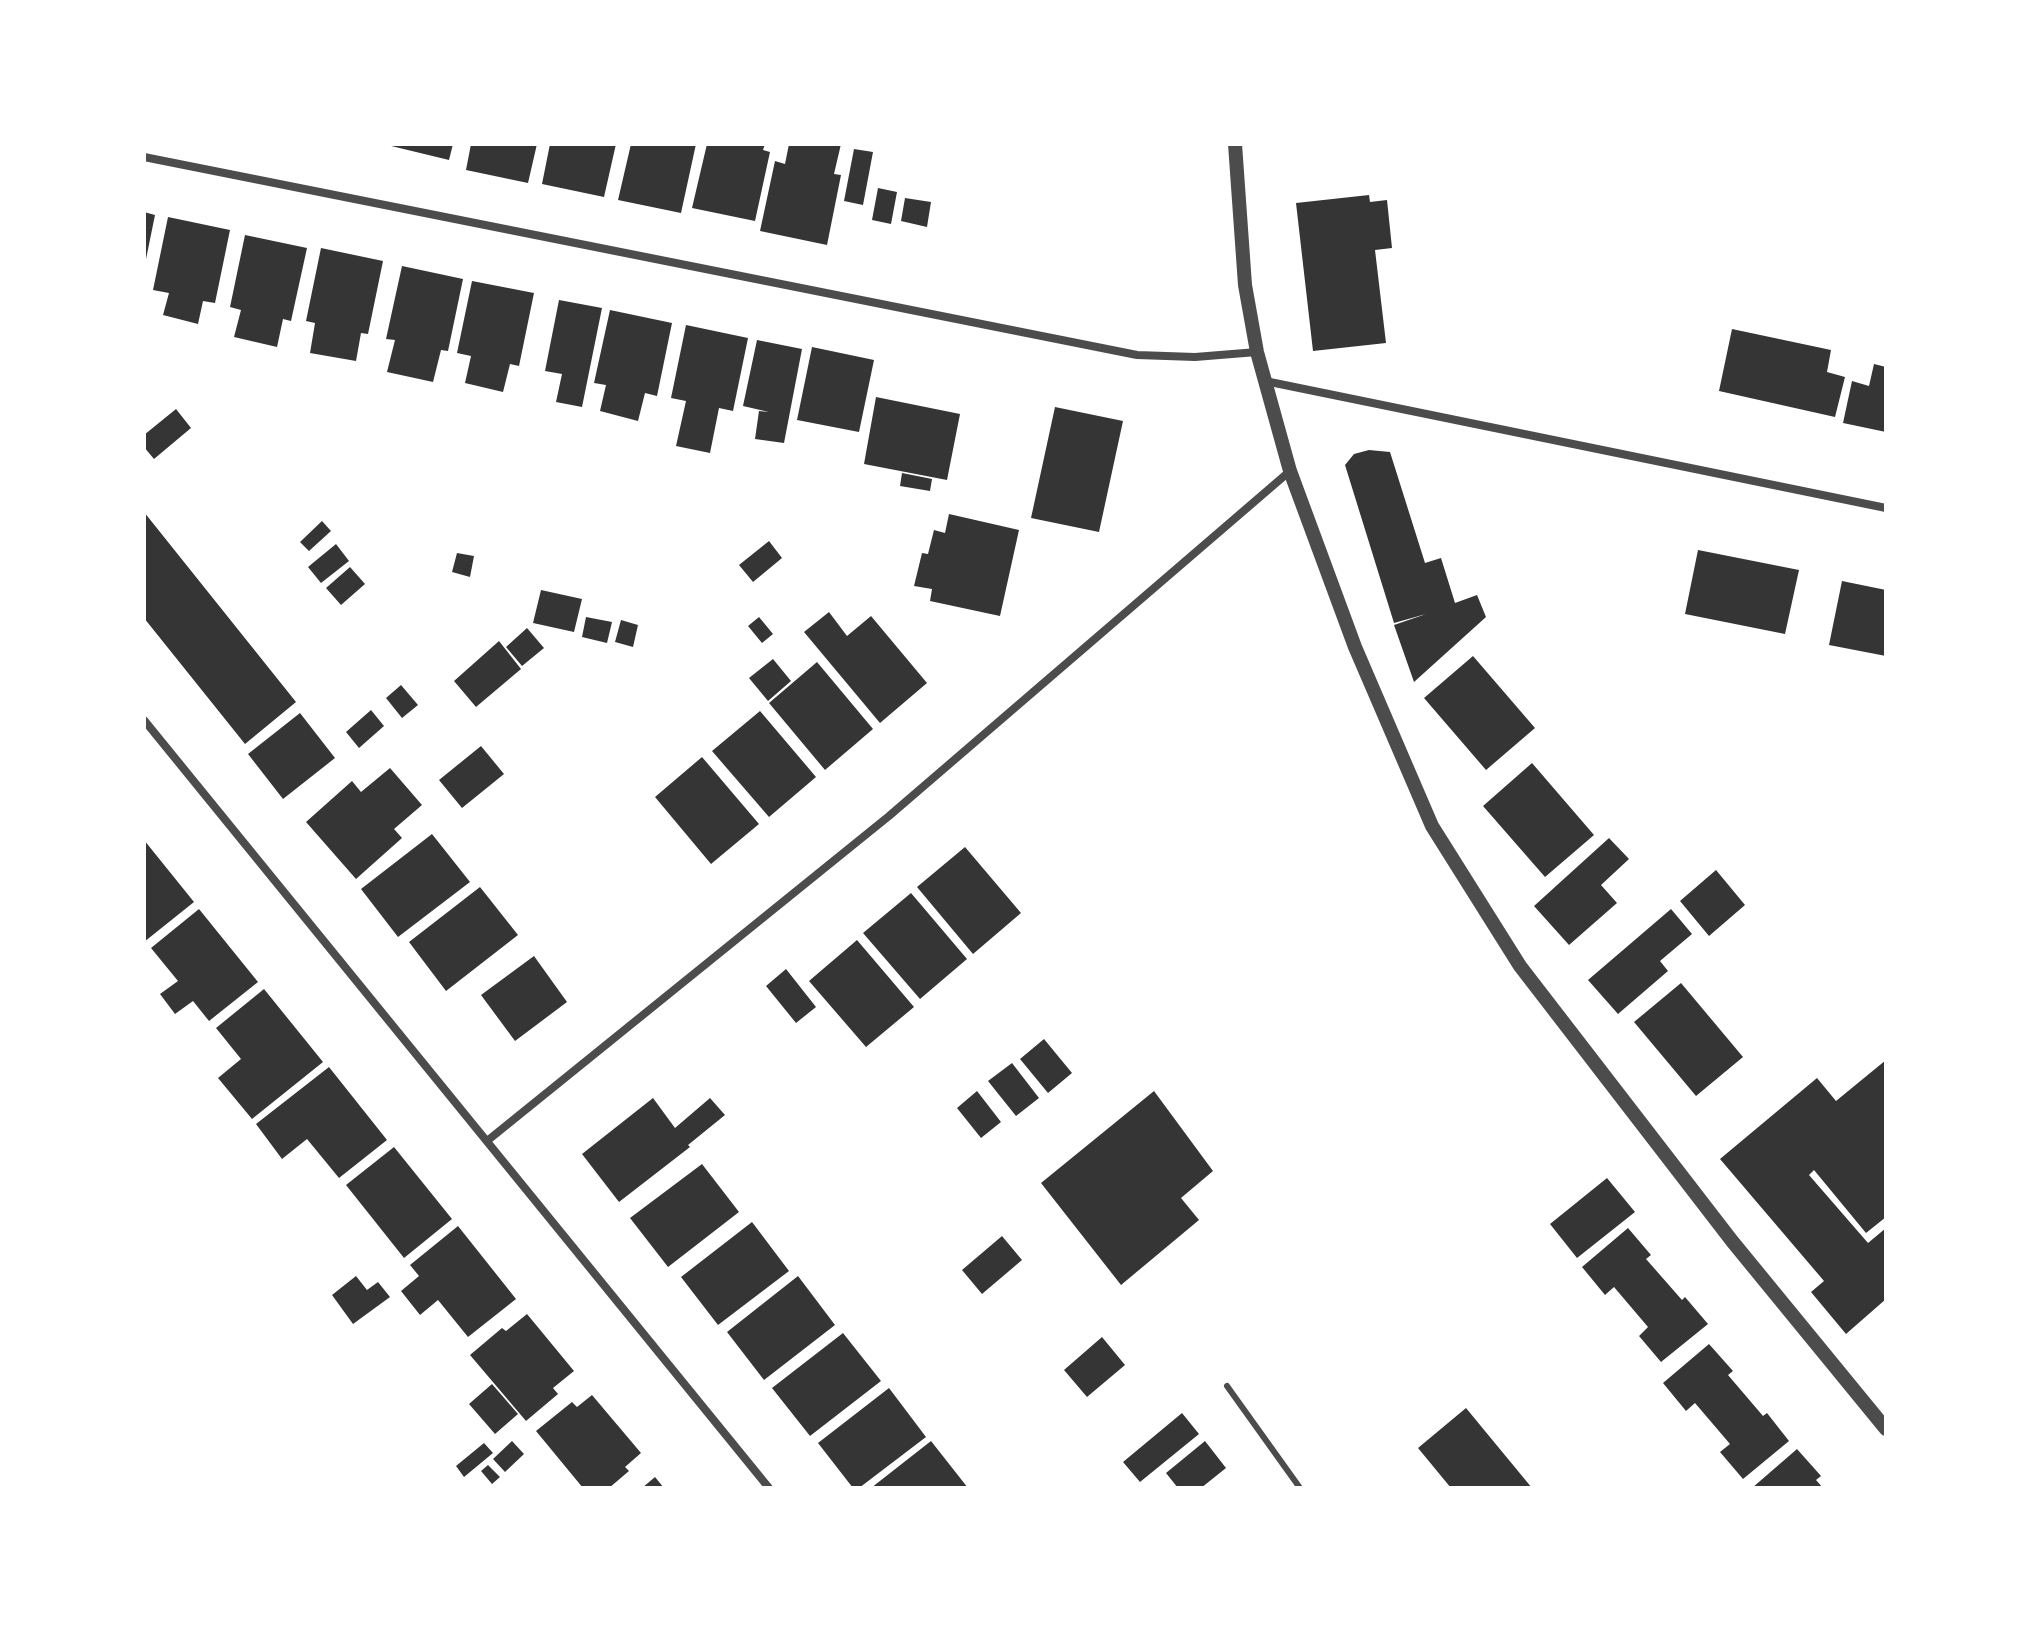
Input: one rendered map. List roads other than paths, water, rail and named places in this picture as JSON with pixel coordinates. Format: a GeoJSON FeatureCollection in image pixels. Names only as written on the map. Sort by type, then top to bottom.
{"type":"FeatureCollection","features":[{"type":"Feature","properties":{"kind":"street"},"geometry":{"type":"LineString","coordinates":[[1235,144],[1245,285],[1257,352],[1290,471],[1355,647],[1432,826],[1529,978],[1732,1241],[1886,1429]]}},
{"type":"Feature","properties":{"kind":"street"},"geometry":{"type":"LineString","coordinates":[[144,157],[1137,355],[1195,357],[1257,352]]}},
{"type":"Feature","properties":{"kind":"street"},"geometry":{"type":"LineString","coordinates":[[1265,381],[1886,508]]}},
{"type":"Feature","properties":{"kind":"street"},"geometry":{"type":"LineString","coordinates":[[487,1141],[889,816],[1290,471]]}},
{"type":"Feature","properties":{"kind":"street"},"geometry":{"type":"LineString","coordinates":[[144,720],[769,1488]]}},
{"type":"Feature","properties":{"kind":"lane"},"geometry":{"type":"LineString","coordinates":[[1227,1386],[1300,1488]]}}]}
